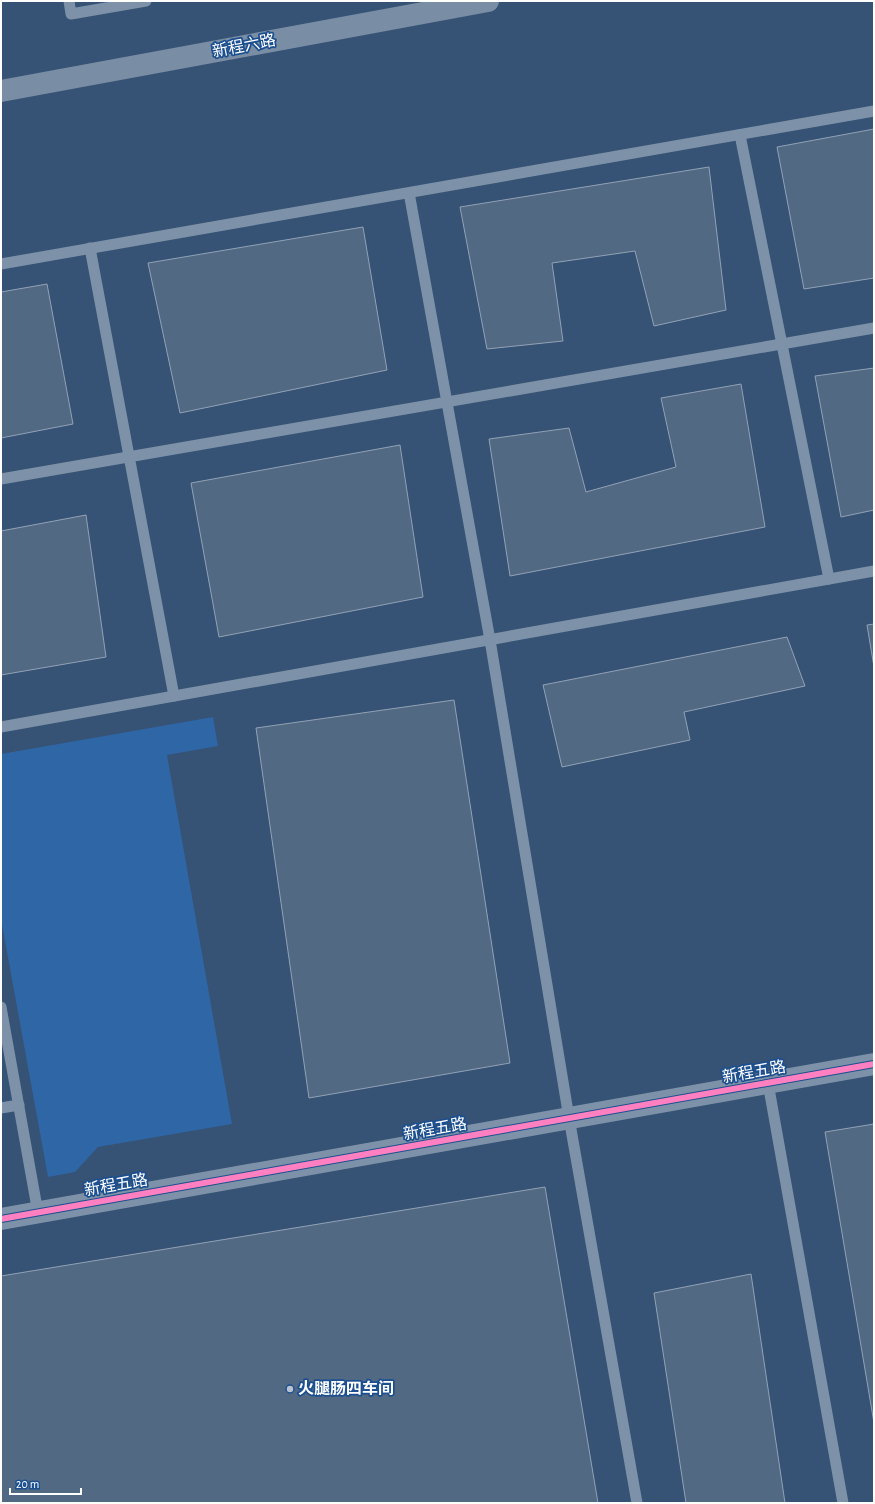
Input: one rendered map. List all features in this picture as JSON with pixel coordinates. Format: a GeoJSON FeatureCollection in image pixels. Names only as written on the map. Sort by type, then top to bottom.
{"type":"FeatureCollection","features":[{"type":"Feature","properties":{"kind":"main road","name":"新程六路"},"geometry":{"type":"LineString","coordinates":[[1,91],[488,1]]}},
{"type":"Feature","properties":{"kind":"street","name":"新程五路"},"geometry":{"type":"LineString","coordinates":[[1,1219],[874,1064]]}},
{"type":"Feature","properties":{"kind":"lane"},"geometry":{"type":"LineString","coordinates":[[69,1],[71,14],[146,1]]}},
{"type":"Feature","properties":{"kind":"lane"},"geometry":{"type":"LineString","coordinates":[[1,264],[874,111]]}},
{"type":"Feature","properties":{"kind":"lane"},"geometry":{"type":"LineString","coordinates":[[740,135],[829,579]]}},
{"type":"Feature","properties":{"kind":"lane"},"geometry":{"type":"LineString","coordinates":[[410,198],[490,640],[568,1118],[637,1503]]}},
{"type":"Feature","properties":{"kind":"lane"},"geometry":{"type":"LineString","coordinates":[[90,248],[174,696]]}},
{"type":"Feature","properties":{"kind":"lane"},"geometry":{"type":"LineString","coordinates":[[1,479],[874,328]]}},
{"type":"Feature","properties":{"kind":"lane"},"geometry":{"type":"LineString","coordinates":[[1,727],[874,571]]}},
{"type":"Feature","properties":{"kind":"lane"},"geometry":{"type":"LineString","coordinates":[[1,1007],[38,1212]]}},
{"type":"Feature","properties":{"kind":"lane"},"geometry":{"type":"LineString","coordinates":[[768,1083],[843,1503]]}},
{"type":"Feature","properties":{"kind":"lane"},"geometry":{"type":"LineString","coordinates":[[1,1108],[19,1105]]}},
{"type":"Feature","properties":{"kind":"shaded area"},"geometry":{"type":"Polygon","coordinates":[[[213,717],[218,746],[167,755],[232,1124],[98,1147],[75,1172],[48,1177],[1,919],[1,754],[213,717]]]}},
{"type":"Feature","properties":{"kind":"building"},"geometry":{"type":"Polygon","coordinates":[[[874,129],[874,278],[804,289],[777,147],[874,129]]]}},
{"type":"Feature","properties":{"kind":"building"},"geometry":{"type":"Polygon","coordinates":[[[709,167],[726,310],[654,326],[635,251],[552,263],[563,341],[487,349],[460,207],[709,167]]]}},
{"type":"Feature","properties":{"kind":"building"},"geometry":{"type":"Polygon","coordinates":[[[363,227],[387,370],[180,413],[148,263],[363,227]]]}},
{"type":"Feature","properties":{"kind":"building"},"geometry":{"type":"Polygon","coordinates":[[[47,284],[73,424],[1,438],[1,292],[47,284]]]}},
{"type":"Feature","properties":{"kind":"building"},"geometry":{"type":"Polygon","coordinates":[[[874,368],[874,510],[841,517],[815,376],[874,368]]]}},
{"type":"Feature","properties":{"kind":"building"},"geometry":{"type":"Polygon","coordinates":[[[741,384],[765,527],[510,576],[489,439],[569,428],[586,492],[676,467],[661,398],[741,384]]]}},
{"type":"Feature","properties":{"kind":"building"},"geometry":{"type":"Polygon","coordinates":[[[400,445],[423,597],[219,637],[191,483],[400,445]]]}},
{"type":"Feature","properties":{"kind":"building"},"geometry":{"type":"Polygon","coordinates":[[[86,515],[106,657],[1,675],[1,531],[86,515]]]}},
{"type":"Feature","properties":{"kind":"building"},"geometry":{"type":"Polygon","coordinates":[[[874,624],[874,667],[867,625],[874,624]]]}},
{"type":"Feature","properties":{"kind":"building"},"geometry":{"type":"Polygon","coordinates":[[[787,637],[805,686],[684,712],[690,740],[562,767],[543,685],[787,637]]]}},
{"type":"Feature","properties":{"kind":"building"},"geometry":{"type":"Polygon","coordinates":[[[454,700],[510,1063],[309,1098],[256,728],[454,700]]]}},
{"type":"Feature","properties":{"kind":"building"},"geometry":{"type":"Polygon","coordinates":[[[874,1124],[874,1423],[825,1132],[874,1124]]]}},
{"type":"Feature","properties":{"kind":"building","name":"火腿肠四车间"},"geometry":{"type":"Polygon","coordinates":[[[545,1187],[598,1503],[1,1503],[1,1276],[545,1187]]]}},
{"type":"Feature","properties":{"kind":"building"},"geometry":{"type":"Polygon","coordinates":[[[751,1274],[785,1503],[686,1503],[654,1293],[751,1274]]]}},
{"type":"Feature","properties":{"kind":"cycle path"},"geometry":{"type":"LineString","coordinates":[[1,1219],[874,1064]]}},
{"type":"Feature","properties":{"kind":"place","name":"火腿肠四车间"},"geometry":{"type":"Point","coordinates":[290,1389]}}]}
